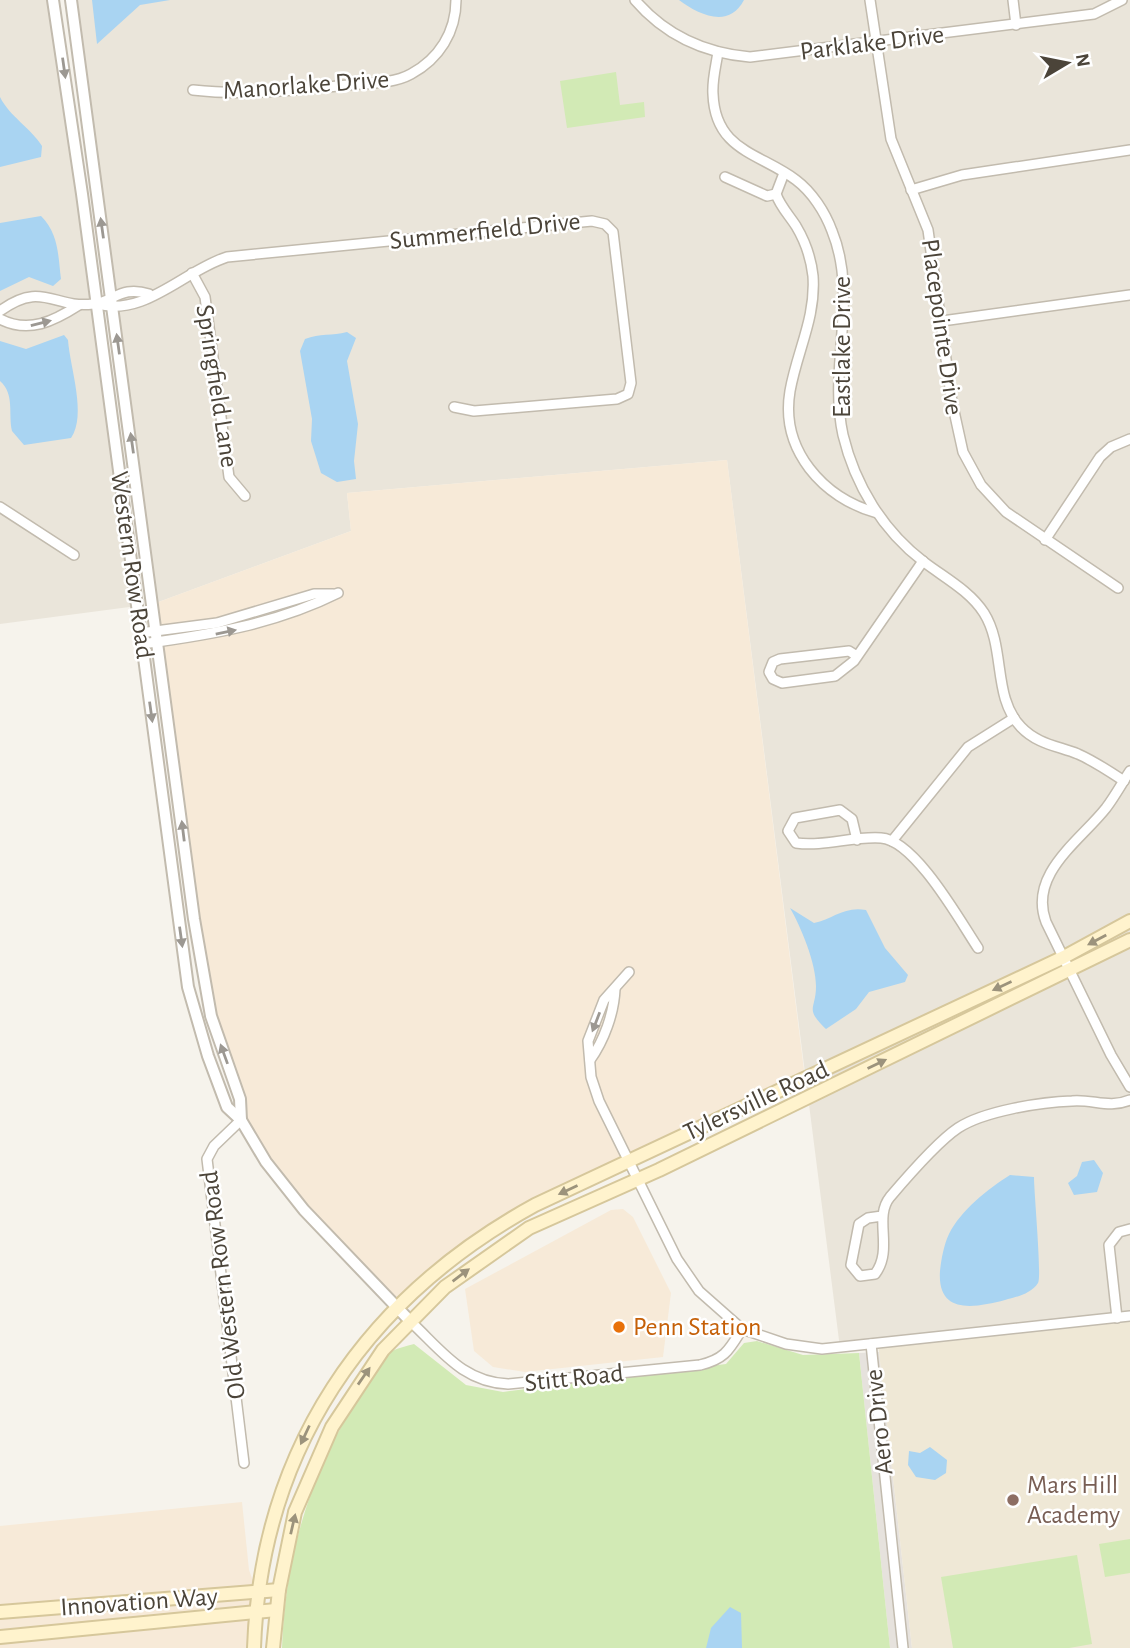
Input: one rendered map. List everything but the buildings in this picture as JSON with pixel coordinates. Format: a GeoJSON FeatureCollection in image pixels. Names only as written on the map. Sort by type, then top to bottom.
{"type":"FeatureCollection","features":[{"type":"Feature","properties":{"kind":"main road","name":"Tylersville Road"},"geometry":{"type":"LineString","coordinates":[[397,1306],[423,1281],[496,1226],[629,1160],[1064,957],[1130,921]]}},
{"type":"Feature","properties":{"kind":"main road","name":"Tylersville Road"},"geometry":{"type":"LineString","coordinates":[[411,1322],[445,1287],[529,1228],[639,1179],[1130,940]]}},
{"type":"Feature","properties":{"kind":"main road"},"geometry":{"type":"LineString","coordinates":[[254,1648],[257,1592],[274,1516],[290,1467],[312,1420],[364,1342],[397,1306]]}},
{"type":"Feature","properties":{"kind":"main road"},"geometry":{"type":"LineString","coordinates":[[273,1648],[279,1590],[295,1512],[332,1427],[367,1371],[411,1322]]}},
{"type":"Feature","properties":{"kind":"main road","name":"Innovation Way"},"geometry":{"type":"LineString","coordinates":[[0,1612],[279,1590]]}},
{"type":"Feature","properties":{"kind":"main road","name":"Innovation Way"},"geometry":{"type":"LineString","coordinates":[[0,1637],[276,1610]]}},
{"type":"Feature","properties":{"kind":"street","name":"Western Row Road"},"geometry":{"type":"LineString","coordinates":[[54,0],[188,988],[208,1056],[227,1107],[242,1120],[283,1186],[411,1322]]}},
{"type":"Feature","properties":{"kind":"street","name":"Western Row Road"},"geometry":{"type":"LineString","coordinates":[[71,0],[204,981],[211,1016],[240,1099],[242,1120]]}},
{"type":"Feature","properties":{"kind":"street","name":"Manorlake Drive"},"geometry":{"type":"LineString","coordinates":[[193,89],[238,94],[269,93],[404,77],[424,65],[440,49],[454,21],[456,0]]}},
{"type":"Feature","properties":{"kind":"street","name":"Parklake Drive"},"geometry":{"type":"LineString","coordinates":[[635,0],[670,32],[718,52],[750,57],[1102,12],[1122,0]]}},
{"type":"Feature","properties":{"kind":"street","name":"Placepointe Drive"},"geometry":{"type":"LineString","coordinates":[[870,0],[891,139],[928,230],[952,401],[963,452],[973,472],[995,502],[1045,540],[1118,588]]}},
{"type":"Feature","properties":{"kind":"street"},"geometry":{"type":"LineString","coordinates":[[1013,0],[1016,25]]}},
{"type":"Feature","properties":{"kind":"street","name":"Eastlake Drive"},"geometry":{"type":"LineString","coordinates":[[718,52],[713,96],[721,126],[741,150],[784,173],[815,199],[833,232],[844,290],[839,411],[854,470],[877,513],[905,545],[965,591],[984,613],[995,640],[1004,693],[1014,718],[1040,741],[1076,753],[1124,781]]}},
{"type":"Feature","properties":{"kind":"street"},"geometry":{"type":"LineString","coordinates":[[911,190],[962,175],[1130,150]]}},
{"type":"Feature","properties":{"kind":"street"},"geometry":{"type":"LineString","coordinates":[[776,194],[784,173]]}},
{"type":"Feature","properties":{"kind":"street"},"geometry":{"type":"LineString","coordinates":[[724,177],[767,196],[776,194]]}},
{"type":"Feature","properties":{"kind":"street"},"geometry":{"type":"LineString","coordinates":[[776,194],[803,239],[813,276],[812,314],[790,393],[789,415],[793,437],[805,464],[824,486],[855,507],[877,513]]}},
{"type":"Feature","properties":{"kind":"street","name":"Summerfield Drive"},"geometry":{"type":"LineString","coordinates":[[113,308],[141,303],[149,295],[172,287],[207,263],[227,257],[592,220],[605,224],[613,232],[631,383],[628,394],[617,399],[474,411],[454,407]]}},
{"type":"Feature","properties":{"kind":"street","name":"Springfield Lane"},"geometry":{"type":"LineString","coordinates":[[192,273],[205,296],[229,477],[245,496]]}},
{"type":"Feature","properties":{"kind":"street","name":"Summerfield Drive"},"geometry":{"type":"LineString","coordinates":[[111,295],[138,291],[149,295]]}},
{"type":"Feature","properties":{"kind":"street"},"geometry":{"type":"LineString","coordinates":[[97,304],[111,295]]}},
{"type":"Feature","properties":{"kind":"street"},"geometry":{"type":"LineString","coordinates":[[942,321],[1130,295]]}},
{"type":"Feature","properties":{"kind":"street"},"geometry":{"type":"LineString","coordinates":[[0,312],[17,300],[33,296],[113,308]]}},
{"type":"Feature","properties":{"kind":"street"},"geometry":{"type":"LineString","coordinates":[[0,319],[21,326],[37,326],[79,305]]}},
{"type":"Feature","properties":{"kind":"street"},"geometry":{"type":"LineString","coordinates":[[1045,540],[1100,457],[1118,443],[1130,439]]}},
{"type":"Feature","properties":{"kind":"street"},"geometry":{"type":"LineString","coordinates":[[0,507],[74,555]]}},
{"type":"Feature","properties":{"kind":"street"},"geometry":{"type":"LineString","coordinates":[[857,656],[849,651],[780,659],[773,662],[769,672],[773,679],[782,683],[843,673],[857,656],[923,561]]}},
{"type":"Feature","properties":{"kind":"street"},"geometry":{"type":"LineString","coordinates":[[141,639],[224,633],[316,604],[338,593],[314,594],[217,623],[158,637]]}},
{"type":"Feature","properties":{"kind":"street"},"geometry":{"type":"LineString","coordinates":[[892,841],[968,747],[1014,718]]}},
{"type":"Feature","properties":{"kind":"street"},"geometry":{"type":"LineString","coordinates":[[1130,771],[1108,805],[1052,870],[1043,888],[1042,910],[1111,1055],[1130,1087]]}},
{"type":"Feature","properties":{"kind":"street"},"geometry":{"type":"LineString","coordinates":[[857,840],[852,819],[840,810],[795,818],[788,831],[796,843],[810,845],[857,840],[892,841],[911,855],[978,948]]}},
{"type":"Feature","properties":{"kind":"street","name":"Aero Drive"},"geometry":{"type":"LineString","coordinates":[[629,972],[604,1000],[588,1041],[594,1088],[687,1275],[711,1303],[742,1329],[802,1348],[871,1344],[904,1648]]}},
{"type":"Feature","properties":{"kind":"street"},"geometry":{"type":"LineString","coordinates":[[882,1216],[868,1218],[859,1224],[852,1265],[860,1276],[875,1274],[879,1268],[885,1238],[882,1216],[890,1197],[948,1136],[967,1123],[1006,1112],[1069,1101],[1107,1105],[1130,1100]]}},
{"type":"Feature","properties":{"kind":"street","name":"Old Western Row Road"},"geometry":{"type":"LineString","coordinates":[[242,1120],[214,1146],[207,1159],[244,1463]]}},
{"type":"Feature","properties":{"kind":"street"},"geometry":{"type":"LineString","coordinates":[[1117,1318],[1109,1245],[1119,1232],[1130,1228]]}},
{"type":"Feature","properties":{"kind":"street"},"geometry":{"type":"LineString","coordinates":[[871,1344],[1130,1316]]}},
{"type":"Feature","properties":{"kind":"street","name":"Stitt Road"},"geometry":{"type":"LineString","coordinates":[[411,1322],[460,1369],[489,1383],[508,1384],[700,1365],[717,1361],[728,1351],[742,1329]]}},
{"type":"Feature","properties":{"kind":"shaded area"},"geometry":{"type":"Polygon","coordinates":[[[0,0],[48,0],[137,606],[0,624],[0,0]]]}},
{"type":"Feature","properties":{"kind":"shaded area"},"geometry":{"type":"Polygon","coordinates":[[[71,0],[1130,0],[1130,1316],[840,1348],[727,460],[347,493],[351,531],[153,604],[71,0]]]}},
{"type":"Feature","properties":{"kind":"shaded area"},"geometry":{"type":"Polygon","coordinates":[[[727,460],[805,1078],[535,1205],[397,1306],[304,1210],[241,1120],[211,1016],[153,604],[351,531],[347,493],[727,460]]]}},
{"type":"Feature","properties":{"kind":"shaded area"},"geometry":{"type":"Polygon","coordinates":[[[623,1209],[633,1217],[671,1293],[663,1357],[525,1372],[493,1367],[474,1351],[465,1289],[611,1210],[623,1209]]]}},
{"type":"Feature","properties":{"kind":"shaded area","name":"Mars Hill Academy"},"geometry":{"type":"Polygon","coordinates":[[[1130,1316],[1130,1648],[912,1648],[878,1343],[1130,1316]]]}},
{"type":"Feature","properties":{"kind":"shaded area"},"geometry":{"type":"Polygon","coordinates":[[[879,1352],[912,1648],[890,1648],[859,1353],[879,1352]]]}},
{"type":"Feature","properties":{"kind":"shaded area"},"geometry":{"type":"Polygon","coordinates":[[[242,1502],[249,1570],[257,1592],[254,1648],[0,1648],[0,1526],[242,1502]]]}},
{"type":"Feature","properties":{"kind":"green space"},"geometry":{"type":"Polygon","coordinates":[[[616,72],[620,105],[644,102],[645,117],[567,128],[560,81],[616,72]]]}},
{"type":"Feature","properties":{"kind":"green space"},"geometry":{"type":"Polygon","coordinates":[[[757,1341],[803,1355],[859,1353],[890,1648],[282,1648],[289,1579],[305,1512],[316,1480],[346,1418],[389,1353],[414,1344],[466,1385],[503,1392],[726,1364],[744,1343],[757,1341]]]}},
{"type":"Feature","properties":{"kind":"green space"},"geometry":{"type":"Polygon","coordinates":[[[1130,1539],[1130,1573],[1105,1577],[1099,1544],[1130,1539]]]}},
{"type":"Feature","properties":{"kind":"green space"},"geometry":{"type":"Polygon","coordinates":[[[1077,1555],[1092,1644],[1069,1648],[953,1648],[941,1577],[1077,1555]]]}},
{"type":"Feature","properties":{"kind":"water"},"geometry":{"type":"Polygon","coordinates":[[[92,0],[170,0],[140,5],[97,44],[92,0]]]}},
{"type":"Feature","properties":{"kind":"water"},"geometry":{"type":"Polygon","coordinates":[[[679,0],[744,0],[738,9],[730,14],[713,17],[679,0]]]}},
{"type":"Feature","properties":{"kind":"water"},"geometry":{"type":"Polygon","coordinates":[[[0,97],[42,146],[41,157],[0,167],[0,97]]]}},
{"type":"Feature","properties":{"kind":"water"},"geometry":{"type":"Polygon","coordinates":[[[41,216],[54,238],[61,279],[53,286],[29,277],[0,291],[0,223],[41,216]]]}},
{"type":"Feature","properties":{"kind":"water"},"geometry":{"type":"Polygon","coordinates":[[[347,332],[356,338],[347,361],[358,424],[354,461],[356,479],[337,482],[321,473],[311,441],[312,419],[300,351],[305,339],[347,332]]]}},
{"type":"Feature","properties":{"kind":"water"},"geometry":{"type":"Polygon","coordinates":[[[64,335],[68,340],[78,404],[76,428],[71,438],[24,445],[12,431],[8,392],[0,381],[0,341],[26,349],[64,335]]]}},
{"type":"Feature","properties":{"kind":"water"},"geometry":{"type":"Polygon","coordinates":[[[790,908],[814,923],[845,911],[866,910],[885,948],[908,975],[905,982],[869,992],[856,1009],[826,1029],[813,1012],[816,986],[811,956],[790,908]]]}},
{"type":"Feature","properties":{"kind":"water"},"geometry":{"type":"Polygon","coordinates":[[[1094,1160],[1103,1173],[1097,1192],[1074,1195],[1068,1183],[1077,1176],[1082,1162],[1094,1160]]]}},
{"type":"Feature","properties":{"kind":"water"},"geometry":{"type":"Polygon","coordinates":[[[1010,1175],[1034,1177],[1038,1283],[1031,1290],[1014,1298],[993,1303],[970,1306],[951,1302],[941,1285],[940,1271],[949,1234],[960,1217],[976,1201],[1010,1175]]]}},
{"type":"Feature","properties":{"kind":"water"},"geometry":{"type":"Polygon","coordinates":[[[930,1447],[947,1460],[946,1473],[935,1480],[916,1477],[908,1465],[909,1451],[920,1453],[930,1447]]]}},
{"type":"Feature","properties":{"kind":"water"},"geometry":{"type":"Polygon","coordinates":[[[730,1607],[741,1613],[742,1648],[706,1648],[711,1628],[730,1607]]]}},
{"type":"Feature","properties":{"kind":"place","name":"Penn Station"},"geometry":{"type":"Point","coordinates":[619,1327]}},
{"type":"Feature","properties":{"kind":"place","name":"Mars Hill Academy"},"geometry":{"type":"Point","coordinates":[1013,1500]}}]}
